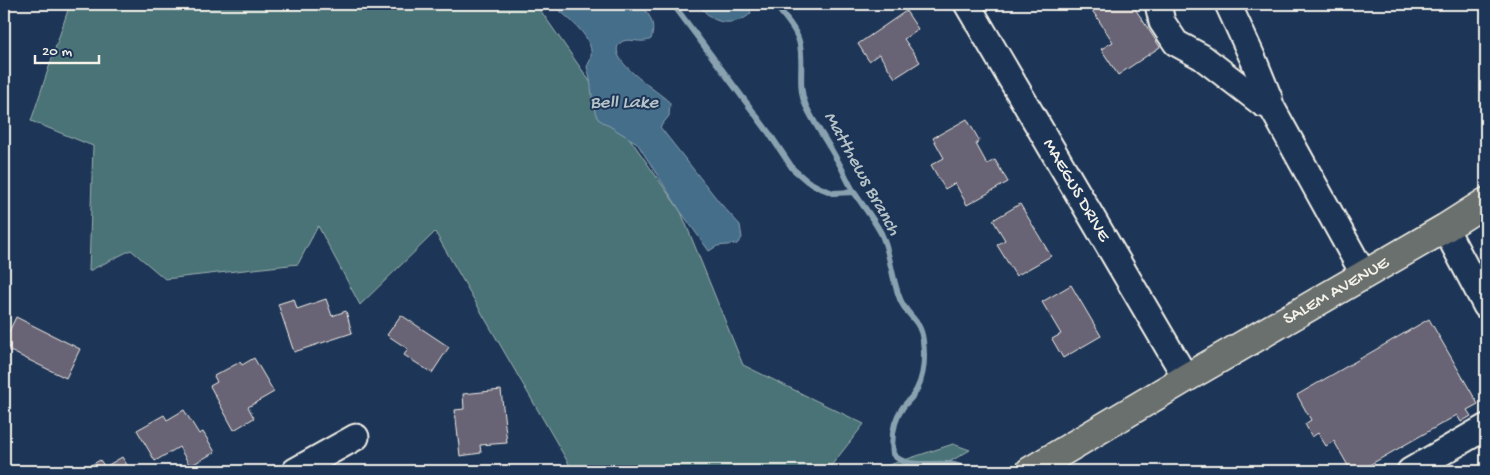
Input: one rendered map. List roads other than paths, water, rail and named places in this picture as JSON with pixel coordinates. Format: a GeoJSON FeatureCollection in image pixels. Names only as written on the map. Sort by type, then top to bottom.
{"type":"FeatureCollection","features":[{"type":"Feature","properties":{"kind":"main road","name":"SALEM AVENUE"},"geometry":{"type":"LineString","coordinates":[[1030,471],[1445,228],[1486,202]]}},
{"type":"Feature","properties":{"kind":"street","name":"MAEGUS DRIVE"},"geometry":{"type":"LineString","coordinates":[[967,4],[1186,378]]}},
{"type":"Feature","properties":{"kind":"street"},"geometry":{"type":"LineString","coordinates":[[1158,4],[1162,22],[1176,43],[1202,57],[1263,104],[1271,106]]}},
{"type":"Feature","properties":{"kind":"street"},"geometry":{"type":"LineString","coordinates":[[1228,4],[1271,106],[1364,275]]}},
{"type":"Feature","properties":{"kind":"street"},"geometry":{"type":"LineString","coordinates":[[1445,228],[1486,306]]}},
{"type":"Feature","properties":{"kind":"street"},"geometry":{"type":"LineString","coordinates":[[1410,471],[1486,427]]}},
{"type":"Feature","properties":{"kind":"street"},"geometry":{"type":"LineString","coordinates":[[295,471],[356,436]]}},
{"type":"Feature","properties":{"kind":"water","name":"Bell Lake"},"geometry":{"type":"Polygon","coordinates":[[[552,4],[638,4],[646,11],[651,19],[653,28],[651,39],[647,41],[623,41],[617,50],[620,58],[636,76],[670,103],[669,116],[660,127],[720,203],[740,225],[742,238],[737,244],[717,246],[709,251],[681,212],[637,143],[598,119],[595,113],[587,67],[591,56],[588,41],[571,20],[552,4]]]}},
{"type":"Feature","properties":{"kind":"water"},"geometry":{"type":"Polygon","coordinates":[[[697,4],[748,4],[751,13],[744,18],[725,22],[711,17],[697,4]]]}},
{"type":"Feature","properties":{"kind":"waterway"},"geometry":{"type":"LineString","coordinates":[[673,4],[769,133],[793,169],[807,181],[833,193],[854,192]]}},
{"type":"Feature","properties":{"kind":"waterway","name":"Matthews Branch"},"geometry":{"type":"LineString","coordinates":[[775,4],[793,28],[800,45],[801,84],[806,106],[852,188],[881,233],[900,299],[917,323],[922,334],[924,347],[923,372],[916,392],[903,407],[897,418],[892,441],[893,454],[900,460],[909,463],[949,464],[959,466],[967,471]]}}]}
